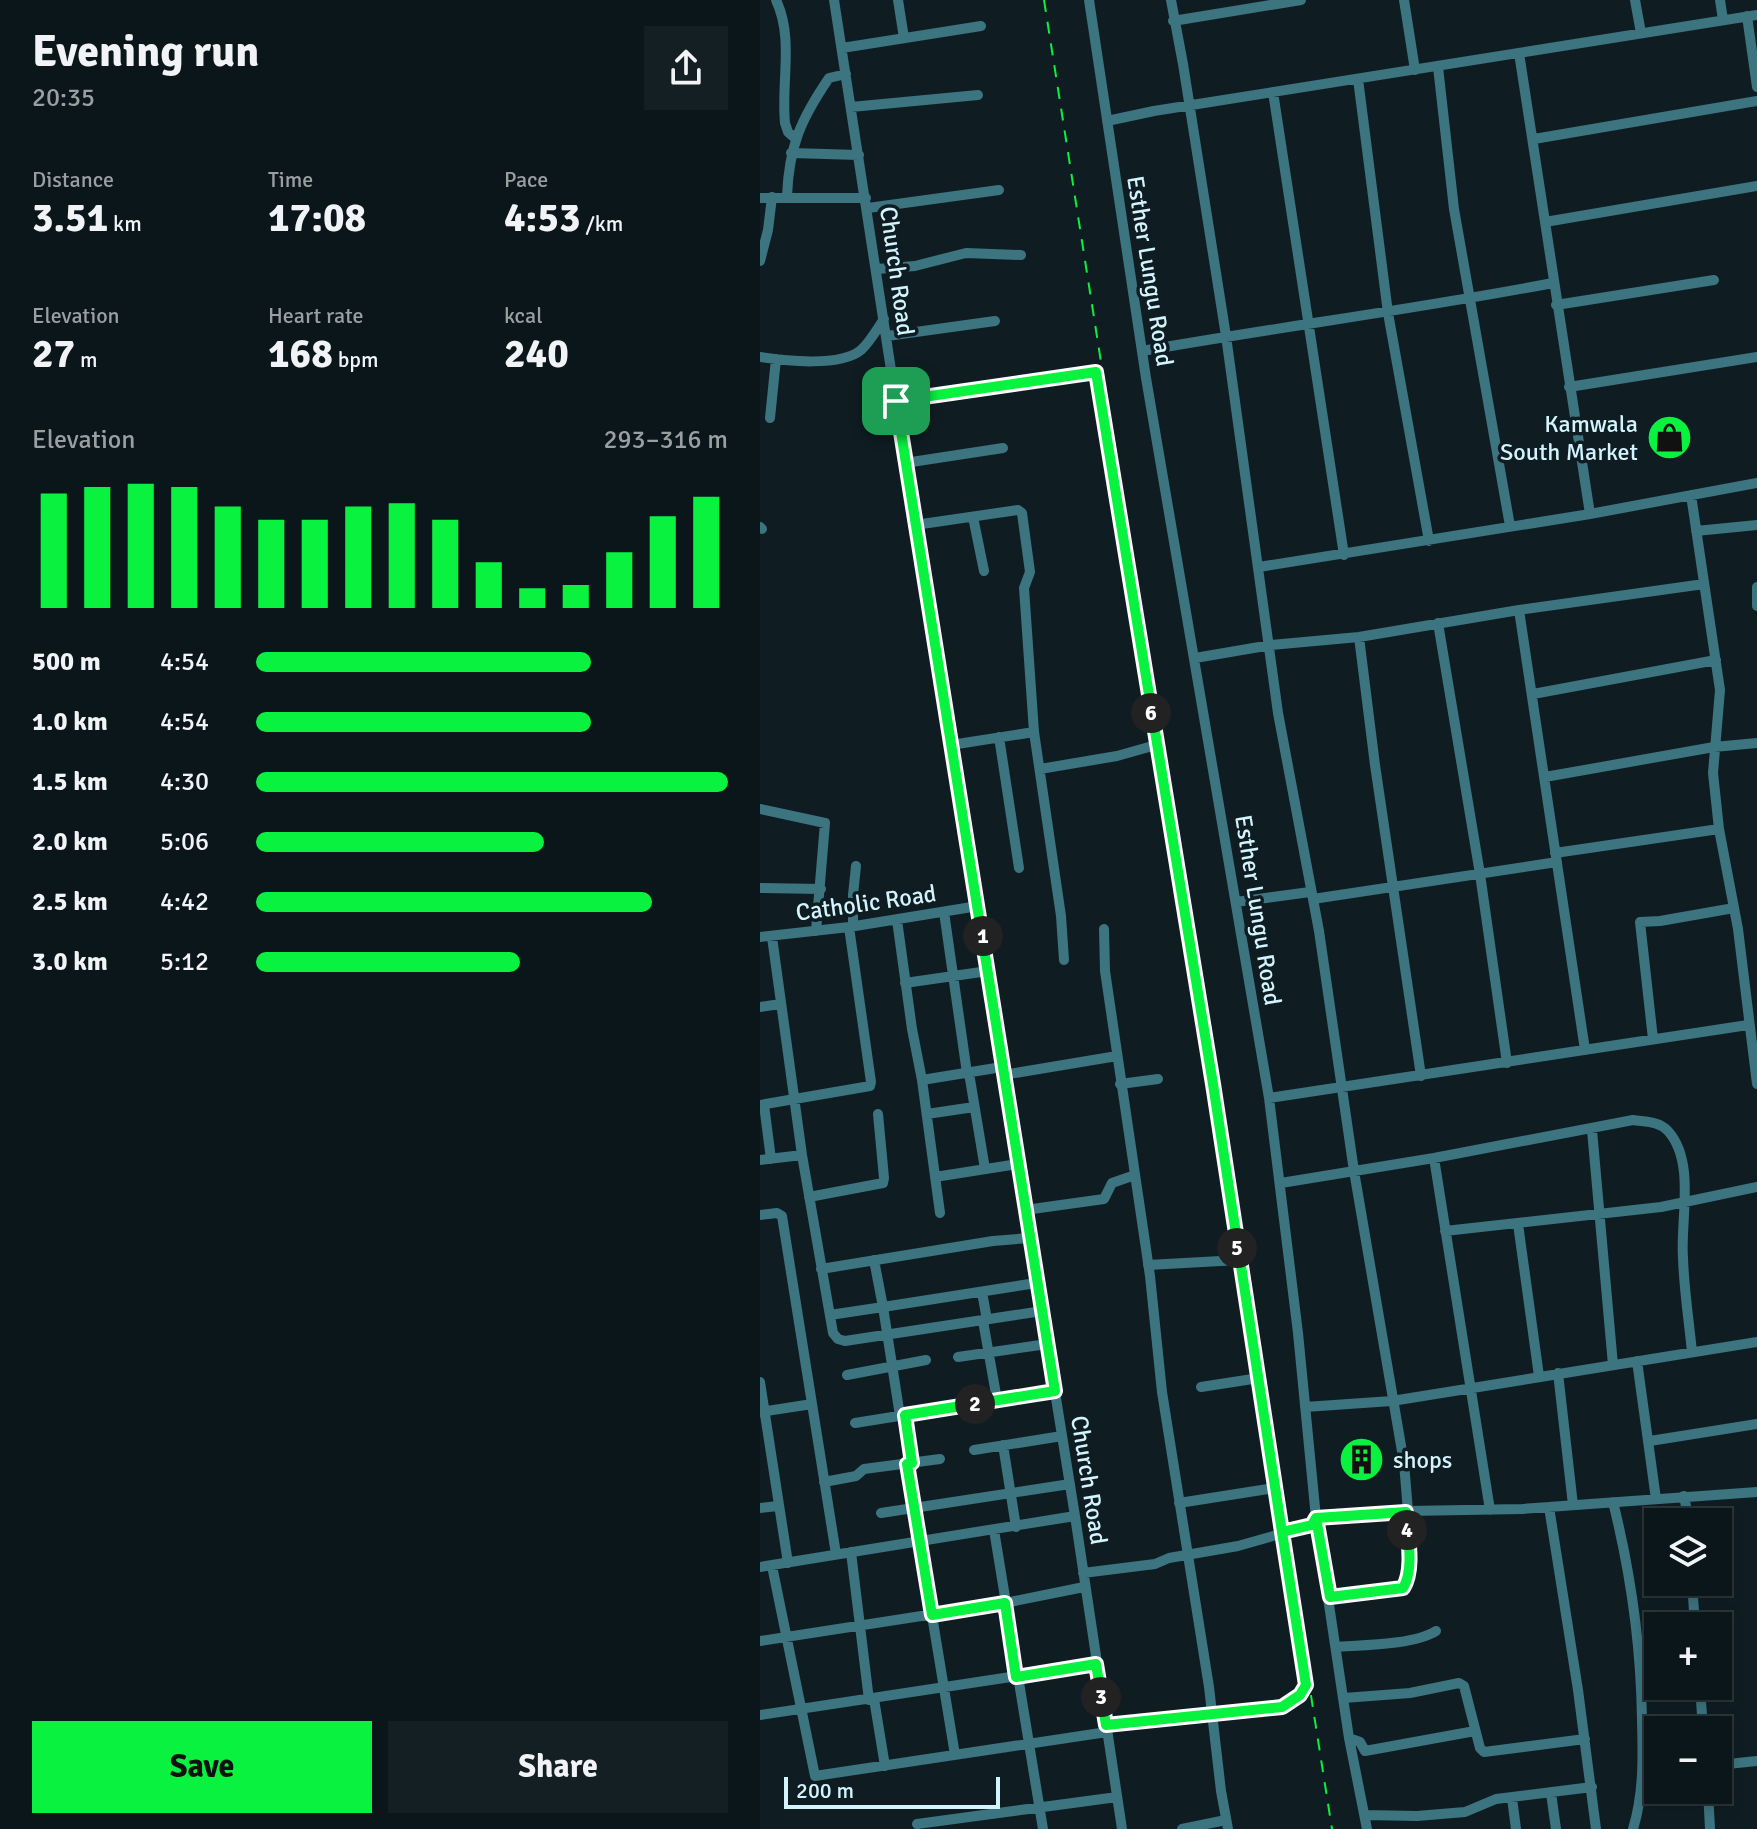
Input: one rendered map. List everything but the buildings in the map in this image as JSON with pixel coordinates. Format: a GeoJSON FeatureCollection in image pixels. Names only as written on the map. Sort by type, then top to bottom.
{"type":"FeatureCollection","features":[{"type":"Feature","properties":{"kind":"street"},"geometry":{"type":"LineString","coordinates":[[776,0],[782,12],[786,42],[785,123],[788,132],[796,139]]}},
{"type":"Feature","properties":{"kind":"street","name":"Church Road"},"geometry":{"type":"LineString","coordinates":[[834,0],[1122,1829]]}},
{"type":"Feature","properties":{"kind":"street"},"geometry":{"type":"LineString","coordinates":[[898,0],[904,38]]}},
{"type":"Feature","properties":{"kind":"street","name":"Esther Lungu Road"},"geometry":{"type":"LineString","coordinates":[[1089,0],[1142,351],[1269,1098],[1281,1183],[1316,1518],[1349,1738],[1367,1829]]}},
{"type":"Feature","properties":{"kind":"street"},"geometry":{"type":"LineString","coordinates":[[1171,0],[1226,336],[1278,713],[1312,896],[1340,1087],[1404,1463],[1408,1551],[1406,1586],[1330,1597]]}},
{"type":"Feature","properties":{"kind":"street"},"geometry":{"type":"LineString","coordinates":[[1173,21],[1301,0]]}},
{"type":"Feature","properties":{"kind":"street"},"geometry":{"type":"LineString","coordinates":[[1404,0],[1415,70]]}},
{"type":"Feature","properties":{"kind":"street"},"geometry":{"type":"LineString","coordinates":[[1635,0],[1641,33]]}},
{"type":"Feature","properties":{"kind":"street"},"geometry":{"type":"LineString","coordinates":[[1720,0],[1723,20]]}},
{"type":"Feature","properties":{"kind":"street"},"geometry":{"type":"LineString","coordinates":[[1107,121],[1189,105],[1752,16],[1757,87]]}},
{"type":"Feature","properties":{"kind":"street"},"geometry":{"type":"LineString","coordinates":[[842,48],[981,26]]}},
{"type":"Feature","properties":{"kind":"street"},"geometry":{"type":"LineString","coordinates":[[1519,53],[1590,514]]}},
{"type":"Feature","properties":{"kind":"street"},"geometry":{"type":"LineString","coordinates":[[1438,67],[1454,209],[1510,526]]}},
{"type":"Feature","properties":{"kind":"street"},"geometry":{"type":"LineString","coordinates":[[787,196],[791,153],[804,120],[829,78],[846,74]]}},
{"type":"Feature","properties":{"kind":"street"},"geometry":{"type":"LineString","coordinates":[[1358,79],[1388,313],[1429,541]]}},
{"type":"Feature","properties":{"kind":"street"},"geometry":{"type":"LineString","coordinates":[[1273,92],[1344,555]]}},
{"type":"Feature","properties":{"kind":"street"},"geometry":{"type":"LineString","coordinates":[[851,107],[978,95]]}},
{"type":"Feature","properties":{"kind":"street"},"geometry":{"type":"LineString","coordinates":[[1534,139],[1757,101]]}},
{"type":"Feature","properties":{"kind":"street"},"geometry":{"type":"LineString","coordinates":[[791,153],[859,155]]}},
{"type":"Feature","properties":{"kind":"street"},"geometry":{"type":"LineString","coordinates":[[1545,222],[1757,186]]}},
{"type":"Feature","properties":{"kind":"street"},"geometry":{"type":"LineString","coordinates":[[760,261],[768,230],[766,197],[867,203],[999,190]]}},
{"type":"Feature","properties":{"kind":"street"},"geometry":{"type":"LineString","coordinates":[[877,269],[915,266],[966,253],[1021,255]]}},
{"type":"Feature","properties":{"kind":"street"},"geometry":{"type":"LineString","coordinates":[[1556,305],[1714,280]]}},
{"type":"Feature","properties":{"kind":"street"},"geometry":{"type":"LineString","coordinates":[[1142,351],[1307,323],[1388,313],[1553,283]]}},
{"type":"Feature","properties":{"kind":"street"},"geometry":{"type":"LineString","coordinates":[[760,357],[820,360],[853,355],[866,344],[884,319]]}},
{"type":"Feature","properties":{"kind":"street"},"geometry":{"type":"LineString","coordinates":[[887,336],[995,321]]}},
{"type":"Feature","properties":{"kind":"street"},"geometry":{"type":"LineString","coordinates":[[1569,387],[1757,357]]}},
{"type":"Feature","properties":{"kind":"street"},"geometry":{"type":"LineString","coordinates":[[770,418],[776,359]]}},
{"type":"Feature","properties":{"kind":"street"},"geometry":{"type":"LineString","coordinates":[[772,1566],[815,1776],[1028,1744],[1106,1728],[1282,1707],[1300,1695],[1306,1685],[1096,372],[896,401]]}},
{"type":"Feature","properties":{"kind":"street"},"geometry":{"type":"LineString","coordinates":[[905,463],[1003,448]]}},
{"type":"Feature","properties":{"kind":"street"},"geometry":{"type":"LineString","coordinates":[[1259,567],[1590,514],[1757,483]]}},
{"type":"Feature","properties":{"kind":"street"},"geometry":{"type":"LineString","coordinates":[[1691,495],[1720,690],[1713,773],[1719,829],[1734,908],[1757,1084]]}},
{"type":"Feature","properties":{"kind":"street"},"geometry":{"type":"LineString","coordinates":[[915,525],[1018,510],[1022,513],[1030,572],[1024,588],[1034,732],[1064,960]]}},
{"type":"Feature","properties":{"kind":"street"},"geometry":{"type":"LineString","coordinates":[[973,517],[984,571]]}},
{"type":"Feature","properties":{"kind":"street"},"geometry":{"type":"LineString","coordinates":[[1696,531],[1757,525]]}},
{"type":"Feature","properties":{"kind":"street"},"geometry":{"type":"LineString","coordinates":[[1195,658],[1271,645],[1359,637],[1704,584]]}},
{"type":"Feature","properties":{"kind":"street"},"geometry":{"type":"LineString","coordinates":[[1757,587],[1757,606]]}},
{"type":"Feature","properties":{"kind":"street"},"geometry":{"type":"LineString","coordinates":[[1519,610],[1585,1050]]}},
{"type":"Feature","properties":{"kind":"street"},"geometry":{"type":"LineString","coordinates":[[1438,623],[1480,874],[1507,1063]]}},
{"type":"Feature","properties":{"kind":"street"},"geometry":{"type":"LineString","coordinates":[[1359,637],[1421,1076]]}},
{"type":"Feature","properties":{"kind":"street"},"geometry":{"type":"LineString","coordinates":[[1533,694],[1716,660]]}},
{"type":"Feature","properties":{"kind":"street"},"geometry":{"type":"LineString","coordinates":[[951,745],[1034,732]]}},
{"type":"Feature","properties":{"kind":"street"},"geometry":{"type":"LineString","coordinates":[[999,737],[1019,868]]}},
{"type":"Feature","properties":{"kind":"street"},"geometry":{"type":"LineString","coordinates":[[1545,777],[1714,747],[1757,743]]}},
{"type":"Feature","properties":{"kind":"street"},"geometry":{"type":"LineString","coordinates":[[1040,769],[1117,756],[1156,745]]}},
{"type":"Feature","properties":{"kind":"street"},"geometry":{"type":"LineString","coordinates":[[760,809],[825,823],[816,931]]}},
{"type":"Feature","properties":{"kind":"street"},"geometry":{"type":"LineString","coordinates":[[1236,902],[1394,888],[1719,829]]}},
{"type":"Feature","properties":{"kind":"street"},"geometry":{"type":"LineString","coordinates":[[802,1155],[766,1160],[762,1105],[866,1088],[871,1082],[851,927],[856,866]]}},
{"type":"Feature","properties":{"kind":"street"},"geometry":{"type":"LineString","coordinates":[[760,888],[821,889]]}},
{"type":"Feature","properties":{"kind":"street","name":"Catholic Road"},"geometry":{"type":"LineString","coordinates":[[760,937],[851,927],[978,906]]}},
{"type":"Feature","properties":{"kind":"street"},"geometry":{"type":"LineString","coordinates":[[1653,1039],[1640,922],[1734,908]]}},
{"type":"Feature","properties":{"kind":"street"},"geometry":{"type":"LineString","coordinates":[[944,912],[985,1169]]}},
{"type":"Feature","properties":{"kind":"street"},"geometry":{"type":"LineString","coordinates":[[897,920],[940,1213]]}},
{"type":"Feature","properties":{"kind":"street"},"geometry":{"type":"LineString","coordinates":[[1104,929],[1105,971],[1148,1265],[1162,1392],[1227,1824],[1182,1829]]}},
{"type":"Feature","properties":{"kind":"street"},"geometry":{"type":"LineString","coordinates":[[772,937],[802,1155],[833,1333],[845,1341],[1042,1311]]}},
{"type":"Feature","properties":{"kind":"street"},"geometry":{"type":"LineString","coordinates":[[905,983],[988,971]]}},
{"type":"Feature","properties":{"kind":"street"},"geometry":{"type":"LineString","coordinates":[[760,1007],[780,1004]]}},
{"type":"Feature","properties":{"kind":"street"},"geometry":{"type":"LineString","coordinates":[[1269,1098],[1748,1025]]}},
{"type":"Feature","properties":{"kind":"street"},"geometry":{"type":"LineString","coordinates":[[922,1080],[1117,1056]]}},
{"type":"Feature","properties":{"kind":"street"},"geometry":{"type":"LineString","coordinates":[[1120,1084],[1158,1079]]}},
{"type":"Feature","properties":{"kind":"street"},"geometry":{"type":"LineString","coordinates":[[927,1114],[974,1107]]}},
{"type":"Feature","properties":{"kind":"street"},"geometry":{"type":"LineString","coordinates":[[809,1197],[883,1183],[878,1114]]}},
{"type":"Feature","properties":{"kind":"street"},"geometry":{"type":"LineString","coordinates":[[1281,1183],[1592,1130],[1633,1120],[1655,1122],[1664,1127],[1678,1149],[1686,1202],[1681,1233],[1692,1352]]}},
{"type":"Feature","properties":{"kind":"street"},"geometry":{"type":"LineString","coordinates":[[1592,1130],[1613,1365]]}},
{"type":"Feature","properties":{"kind":"street"},"geometry":{"type":"LineString","coordinates":[[1434,1158],[1490,1510]]}},
{"type":"Feature","properties":{"kind":"street"},"geometry":{"type":"LineString","coordinates":[[935,1177],[1018,1164]]}},
{"type":"Feature","properties":{"kind":"street"},"geometry":{"type":"LineString","coordinates":[[1025,1210],[1104,1199],[1112,1183],[1135,1175]]}},
{"type":"Feature","properties":{"kind":"street"},"geometry":{"type":"LineString","coordinates":[[1445,1231],[1686,1202],[1757,1187]]}},
{"type":"Feature","properties":{"kind":"street"},"geometry":{"type":"LineString","coordinates":[[760,1215],[777,1213],[782,1216],[836,1554]]}},
{"type":"Feature","properties":{"kind":"street"},"geometry":{"type":"LineString","coordinates":[[1518,1224],[1539,1376]]}},
{"type":"Feature","properties":{"kind":"street"},"geometry":{"type":"LineString","coordinates":[[821,1269],[1029,1238]]}},
{"type":"Feature","properties":{"kind":"street"},"geometry":{"type":"LineString","coordinates":[[874,1260],[910,1463],[919,1543],[955,1755]]}},
{"type":"Feature","properties":{"kind":"street"},"geometry":{"type":"LineString","coordinates":[[1148,1265],[1239,1260]]}},
{"type":"Feature","properties":{"kind":"street"},"geometry":{"type":"LineString","coordinates":[[830,1315],[1036,1283]]}},
{"type":"Feature","properties":{"kind":"street"},"geometry":{"type":"LineString","coordinates":[[982,1292],[997,1400]]}},
{"type":"Feature","properties":{"kind":"street"},"geometry":{"type":"LineString","coordinates":[[1305,1407],[1392,1401],[1757,1342]]}},
{"type":"Feature","properties":{"kind":"street"},"geometry":{"type":"LineString","coordinates":[[958,1357],[1047,1344]]}},
{"type":"Feature","properties":{"kind":"street"},"geometry":{"type":"LineString","coordinates":[[847,1375],[926,1360]]}},
{"type":"Feature","properties":{"kind":"street"},"geometry":{"type":"LineString","coordinates":[[1637,1361],[1656,1499]]}},
{"type":"Feature","properties":{"kind":"street"},"geometry":{"type":"LineString","coordinates":[[1558,1373],[1573,1505]]}},
{"type":"Feature","properties":{"kind":"street"},"geometry":{"type":"LineString","coordinates":[[1201,1387],[1259,1378]]}},
{"type":"Feature","properties":{"kind":"street"},"geometry":{"type":"LineString","coordinates":[[760,1382],[762,1411],[788,1563]]}},
{"type":"Feature","properties":{"kind":"street"},"geometry":{"type":"LineString","coordinates":[[855,1423],[1055,1391]]}},
{"type":"Feature","properties":{"kind":"street"},"geometry":{"type":"LineString","coordinates":[[762,1411],[812,1404]]}},
{"type":"Feature","properties":{"kind":"street"},"geometry":{"type":"LineString","coordinates":[[1650,1441],[1757,1424]]}},
{"type":"Feature","properties":{"kind":"street"},"geometry":{"type":"LineString","coordinates":[[974,1450],[1062,1436]]}},
{"type":"Feature","properties":{"kind":"street"},"geometry":{"type":"LineString","coordinates":[[1003,1445],[1016,1527]]}},
{"type":"Feature","properties":{"kind":"street"},"geometry":{"type":"LineString","coordinates":[[824,1482],[856,1476],[864,1469],[940,1459]]}},
{"type":"Feature","properties":{"kind":"street"},"geometry":{"type":"LineString","coordinates":[[881,1513],[1070,1484]]}},
{"type":"Feature","properties":{"kind":"street"},"geometry":{"type":"LineString","coordinates":[[1179,1503],[1274,1488]]}},
{"type":"Feature","properties":{"kind":"street"},"geometry":{"type":"LineString","coordinates":[[1083,1573],[1137,1567],[1238,1546],[1312,1525],[1316,1518],[1549,1507],[1757,1492]]}},
{"type":"Feature","properties":{"kind":"street"},"geometry":{"type":"LineString","coordinates":[[1684,1496],[1686,1508]]}},
{"type":"Feature","properties":{"kind":"street"},"geometry":{"type":"LineString","coordinates":[[1613,1502],[1628,1561],[1641,1662],[1643,1774],[1633,1829]]}},
{"type":"Feature","properties":{"kind":"street"},"geometry":{"type":"LineString","coordinates":[[760,1508],[778,1506]]}},
{"type":"Feature","properties":{"kind":"street"},"geometry":{"type":"LineString","coordinates":[[1549,1507],[1596,1829]]}},
{"type":"Feature","properties":{"kind":"street"},"geometry":{"type":"LineString","coordinates":[[760,1567],[1075,1516]]}},
{"type":"Feature","properties":{"kind":"street"},"geometry":{"type":"LineString","coordinates":[[994,1530],[1043,1829]]}},
{"type":"Feature","properties":{"kind":"street"},"geometry":{"type":"LineString","coordinates":[[851,1552],[871,1700],[885,1766]]}},
{"type":"Feature","properties":{"kind":"street"},"geometry":{"type":"LineString","coordinates":[[760,1641],[1005,1603],[1084,1587]]}},
{"type":"Feature","properties":{"kind":"street"},"geometry":{"type":"LineString","coordinates":[[1336,1647],[1398,1641],[1436,1631]]}},
{"type":"Feature","properties":{"kind":"street"},"geometry":{"type":"LineString","coordinates":[[760,1715],[1096,1664]]}},
{"type":"Feature","properties":{"kind":"street"},"geometry":{"type":"LineString","coordinates":[[1344,1698],[1410,1693],[1459,1683],[1464,1686],[1480,1748],[1484,1752],[1585,1739]]}},
{"type":"Feature","properties":{"kind":"street"},"geometry":{"type":"LineString","coordinates":[[1349,1738],[1360,1742],[1365,1751],[1475,1731]]}},
{"type":"Feature","properties":{"kind":"street"},"geometry":{"type":"LineString","coordinates":[[1732,1764],[1757,1761]]}},
{"type":"Feature","properties":{"kind":"street"},"geometry":{"type":"LineString","coordinates":[[1365,1815],[1417,1816],[1465,1812],[1488,1801],[1592,1787]]}},
{"type":"Feature","properties":{"kind":"street"},"geometry":{"type":"LineString","coordinates":[[1551,1793],[1556,1829]]}},
{"type":"Feature","properties":{"kind":"street"},"geometry":{"type":"LineString","coordinates":[[917,1824],[951,1825],[1117,1797]]}},
{"type":"Feature","properties":{"kind":"street"},"geometry":{"type":"LineString","coordinates":[[1512,1798],[1516,1829]]}},
{"type":"Feature","properties":{"kind":"street"},"geometry":{"type":"LineString","coordinates":[[1709,1804],[1710,1829]]}},
{"type":"Feature","properties":{"kind":"railway"},"geometry":{"type":"LineString","coordinates":[[1044,0],[1332,1829]]}},
{"type":"Feature","properties":{"kind":"place","name":"Kamwala South Market"},"geometry":{"type":"Point","coordinates":[1669,438]}},
{"type":"Feature","properties":{"kind":"place","name":"shops"},"geometry":{"type":"Point","coordinates":[1362,1460]}},
{"type":"Feature","properties":{"kind":"route"},"geometry":{"type":"LineString","coordinates":[[896,401],[1055,1391],[905,1415],[912,1463],[907,1464],[932,1615],[1005,1603],[1016,1677],[1096,1664],[1106,1725],[1282,1707],[1300,1695],[1306,1685],[1282,1532],[1312,1525],[1316,1518],[1406,1512],[1407,1582],[1403,1588],[1330,1597],[1316,1518],[1312,1525],[1286,1531],[1282,1532],[1213,1084],[1096,372],[896,401]]}}]}
